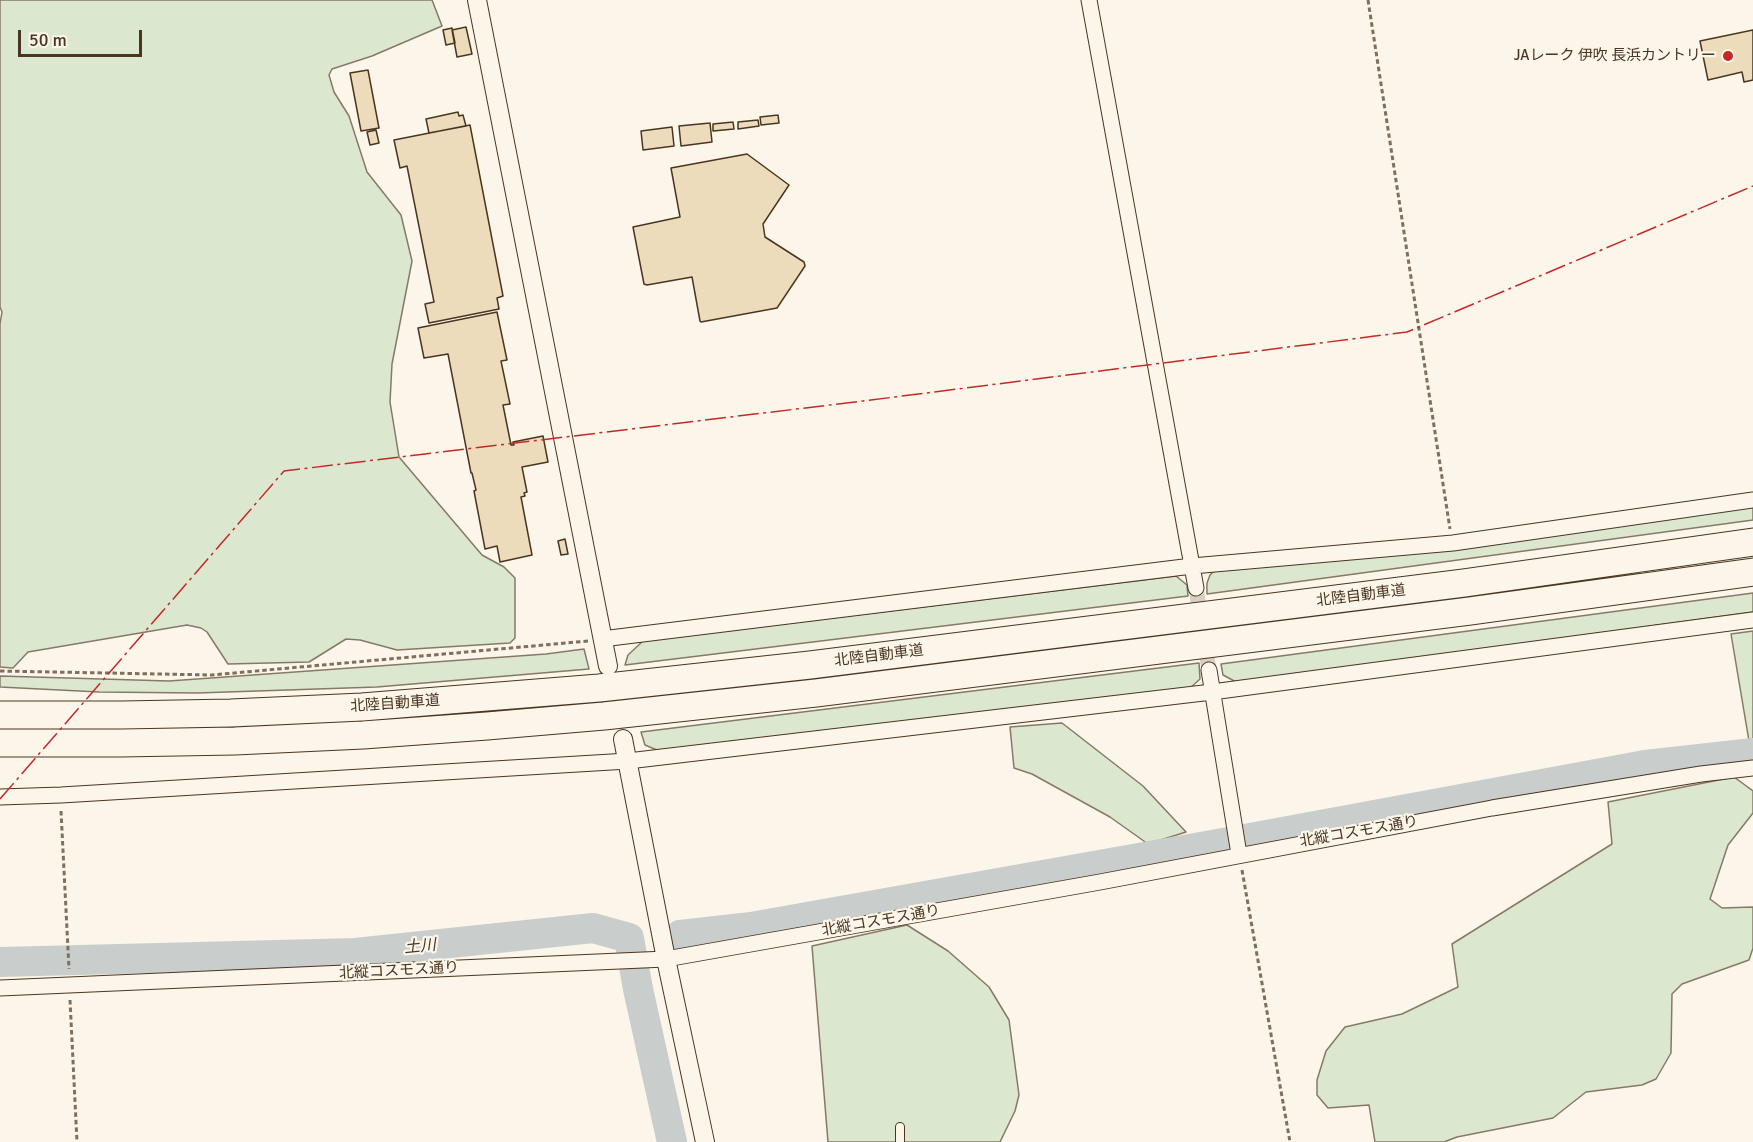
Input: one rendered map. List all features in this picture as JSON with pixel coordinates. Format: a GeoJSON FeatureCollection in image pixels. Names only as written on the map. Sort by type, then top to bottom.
{"type":"FeatureCollection","features":[{"type":"Feature","properties":{"kind":"highway","name":"北陸自動車道"},"geometry":{"type":"LineString","coordinates":[[0,715],[231,713],[362,707],[623,685],[810,665],[1441,586],[1753,542]]}},
{"type":"Feature","properties":{"kind":"highway","name":"北陸自動車道"},"geometry":{"type":"LineString","coordinates":[[0,742],[235,741],[363,735],[616,715],[827,692],[1753,572]]}},
{"type":"Feature","properties":{"kind":"highway"},"geometry":{"type":"LineString","coordinates":[[0,707],[122,715]]}},
{"type":"Feature","properties":{"kind":"highway"},"geometry":{"type":"LineString","coordinates":[[0,753],[121,743]]}},
{"type":"Feature","properties":{"kind":"street"},"geometry":{"type":"LineString","coordinates":[[477,0],[608,666]]}},
{"type":"Feature","properties":{"kind":"street"},"geometry":{"type":"LineString","coordinates":[[1089,0],[1196,588]]}},
{"type":"Feature","properties":{"kind":"street"},"geometry":{"type":"LineString","coordinates":[[602,639],[1192,566],[1452,543],[1753,500]]}},
{"type":"Feature","properties":{"kind":"street"},"geometry":{"type":"LineString","coordinates":[[0,797],[628,761],[1212,692],[1753,620]]}},
{"type":"Feature","properties":{"kind":"street"},"geometry":{"type":"LineString","coordinates":[[1209,670],[1238,845]]}},
{"type":"Feature","properties":{"kind":"street"},"geometry":{"type":"LineString","coordinates":[[623,739],[662,960],[705,1142]]}},
{"type":"Feature","properties":{"kind":"street","name":"北縦コスモス通り"},"geometry":{"type":"LineString","coordinates":[[0,988],[69,981],[662,960],[1100,882],[1238,845],[1753,768]]}},
{"type":"Feature","properties":{"kind":"lane"},"geometry":{"type":"LineString","coordinates":[[900,1127],[900,1142]]}},
{"type":"Feature","properties":{"kind":"path"},"geometry":{"type":"LineString","coordinates":[[1368,0],[1452,543]]}},
{"type":"Feature","properties":{"kind":"path"},"geometry":{"type":"LineString","coordinates":[[0,671],[212,675],[602,639]]}},
{"type":"Feature","properties":{"kind":"path"},"geometry":{"type":"LineString","coordinates":[[61,795],[77,1142]]}},
{"type":"Feature","properties":{"kind":"path"},"geometry":{"type":"LineString","coordinates":[[1238,845],[1290,1142]]}},
{"type":"Feature","properties":{"kind":"green space"},"geometry":{"type":"Polygon","coordinates":[[[0,0],[432,0],[442,26],[372,56],[332,69],[329,75],[334,92],[349,116],[367,172],[401,215],[412,261],[392,364],[390,402],[399,457],[482,555],[504,567],[515,578],[515,638],[510,643],[397,650],[360,640],[346,639],[309,662],[228,664],[207,632],[187,625],[28,652],[13,668],[0,667],[0,324],[2,312],[0,307],[0,0]]]}},
{"type":"Feature","properties":{"kind":"green space"},"geometry":{"type":"Polygon","coordinates":[[[1753,497],[1753,520],[1207,594],[1207,583],[1210,575],[1216,569],[1753,497]]]}},
{"type":"Feature","properties":{"kind":"green space"},"geometry":{"type":"Polygon","coordinates":[[[1176,576],[1187,585],[1188,596],[625,665],[628,655],[643,641],[1176,576]]]}},
{"type":"Feature","properties":{"kind":"green space"},"geometry":{"type":"Polygon","coordinates":[[[1753,593],[1753,612],[1238,683],[1223,675],[1221,664],[1753,593]]]}},
{"type":"Feature","properties":{"kind":"green space"},"geometry":{"type":"Polygon","coordinates":[[[1753,631],[1753,747],[1750,747],[1731,634],[1753,631]]]}},
{"type":"Feature","properties":{"kind":"green space"},"geometry":{"type":"Polygon","coordinates":[[[584,649],[589,669],[377,687],[197,693],[99,692],[0,687],[0,676],[169,681],[546,654],[584,649]]]}},
{"type":"Feature","properties":{"kind":"green space"},"geometry":{"type":"Polygon","coordinates":[[[1199,663],[1200,679],[1189,689],[664,753],[645,745],[641,732],[1199,663]]]}},
{"type":"Feature","properties":{"kind":"green space"},"geometry":{"type":"Polygon","coordinates":[[[1062,723],[1143,786],[1186,832],[1148,844],[1110,817],[1032,774],[1014,768],[1010,727],[1062,723]]]}},
{"type":"Feature","properties":{"kind":"green space"},"geometry":{"type":"Polygon","coordinates":[[[1734,777],[1753,791],[1753,813],[1728,845],[1710,899],[1722,908],[1753,907],[1753,948],[1749,960],[1682,984],[1672,994],[1671,1053],[1656,1079],[1642,1085],[1586,1092],[1553,1118],[1457,1137],[1444,1142],[1375,1142],[1369,1105],[1328,1108],[1317,1095],[1317,1080],[1326,1051],[1345,1027],[1402,1014],[1458,987],[1452,944],[1612,844],[1608,802],[1734,777]]]}},
{"type":"Feature","properties":{"kind":"green space"},"geometry":{"type":"Polygon","coordinates":[[[907,925],[948,951],[989,987],[1009,1020],[1019,1095],[1015,1111],[1000,1142],[828,1142],[812,946],[907,925]]]}},
{"type":"Feature","properties":{"kind":"building"},"geometry":{"type":"Polygon","coordinates":[[[466,27],[472,54],[457,57],[452,30],[466,27]]]}},
{"type":"Feature","properties":{"kind":"building"},"geometry":{"type":"Polygon","coordinates":[[[452,28],[455,43],[446,45],[443,30],[452,28]]]}},
{"type":"Feature","properties":{"kind":"building","name":"JAレーク 伊吹 長浜カントリー"},"geometry":{"type":"Polygon","coordinates":[[[1753,30],[1753,80],[1744,82],[1742,72],[1708,80],[1700,41],[1753,30]]]}},
{"type":"Feature","properties":{"kind":"building"},"geometry":{"type":"Polygon","coordinates":[[[368,70],[379,128],[361,131],[350,73],[368,70]]]}},
{"type":"Feature","properties":{"kind":"building"},"geometry":{"type":"Polygon","coordinates":[[[458,112],[459,116],[463,115],[466,126],[429,133],[426,119],[458,112]]]}},
{"type":"Feature","properties":{"kind":"building"},"geometry":{"type":"Polygon","coordinates":[[[778,115],[779,123],[761,125],[760,117],[778,115]]]}},
{"type":"Feature","properties":{"kind":"building"},"geometry":{"type":"Polygon","coordinates":[[[758,120],[759,126],[738,129],[738,122],[758,120]]]}},
{"type":"Feature","properties":{"kind":"building"},"geometry":{"type":"Polygon","coordinates":[[[733,122],[734,129],[713,131],[713,124],[733,122]]]}},
{"type":"Feature","properties":{"kind":"building"},"geometry":{"type":"Polygon","coordinates":[[[710,123],[712,142],[681,146],[679,126],[710,123]]]}},
{"type":"Feature","properties":{"kind":"building"},"geometry":{"type":"Polygon","coordinates":[[[470,125],[503,296],[497,298],[499,309],[429,323],[425,304],[434,302],[407,166],[400,168],[394,140],[470,125]]]}},
{"type":"Feature","properties":{"kind":"building"},"geometry":{"type":"Polygon","coordinates":[[[672,127],[674,146],[643,150],[641,131],[672,127]]]}},
{"type":"Feature","properties":{"kind":"building"},"geometry":{"type":"Polygon","coordinates":[[[376,130],[379,143],[370,145],[367,132],[376,130]]]}},
{"type":"Feature","properties":{"kind":"building"},"geometry":{"type":"Polygon","coordinates":[[[747,154],[789,185],[763,224],[765,237],[804,262],[805,266],[777,308],[701,322],[692,277],[644,284],[633,227],[680,217],[671,168],[747,154]]]}},
{"type":"Feature","properties":{"kind":"building"},"geometry":{"type":"Polygon","coordinates":[[[497,312],[507,360],[501,361],[510,404],[503,405],[511,445],[514,445],[513,442],[543,436],[548,462],[522,467],[527,492],[521,497],[532,555],[500,562],[497,546],[485,549],[474,491],[476,490],[448,354],[424,358],[418,328],[497,312]]]}},
{"type":"Feature","properties":{"kind":"building"},"geometry":{"type":"Polygon","coordinates":[[[565,539],[568,554],[561,555],[558,541],[565,539]]]}},
{"type":"Feature","properties":{"kind":"waterway"},"geometry":{"type":"LineString","coordinates":[[680,935],[751,927],[1645,765],[1753,753]]}},
{"type":"Feature","properties":{"kind":"waterway","name":"土川"},"geometry":{"type":"LineString","coordinates":[[0,962],[355,953],[593,928],[629,938],[672,1142]]}},
{"type":"Feature","properties":{"kind":"tunnel"},"geometry":{"type":"LineString","coordinates":[[1196,588],[1209,670]]}},
{"type":"Feature","properties":{"kind":"power"},"geometry":{"type":"LineString","coordinates":[[0,799],[284,471],[1407,332],[1753,186]]}},
{"type":"Feature","properties":{"kind":"place","name":"JAレーク 伊吹 長浜カントリー"},"geometry":{"type":"Point","coordinates":[1728,56]}}]}
